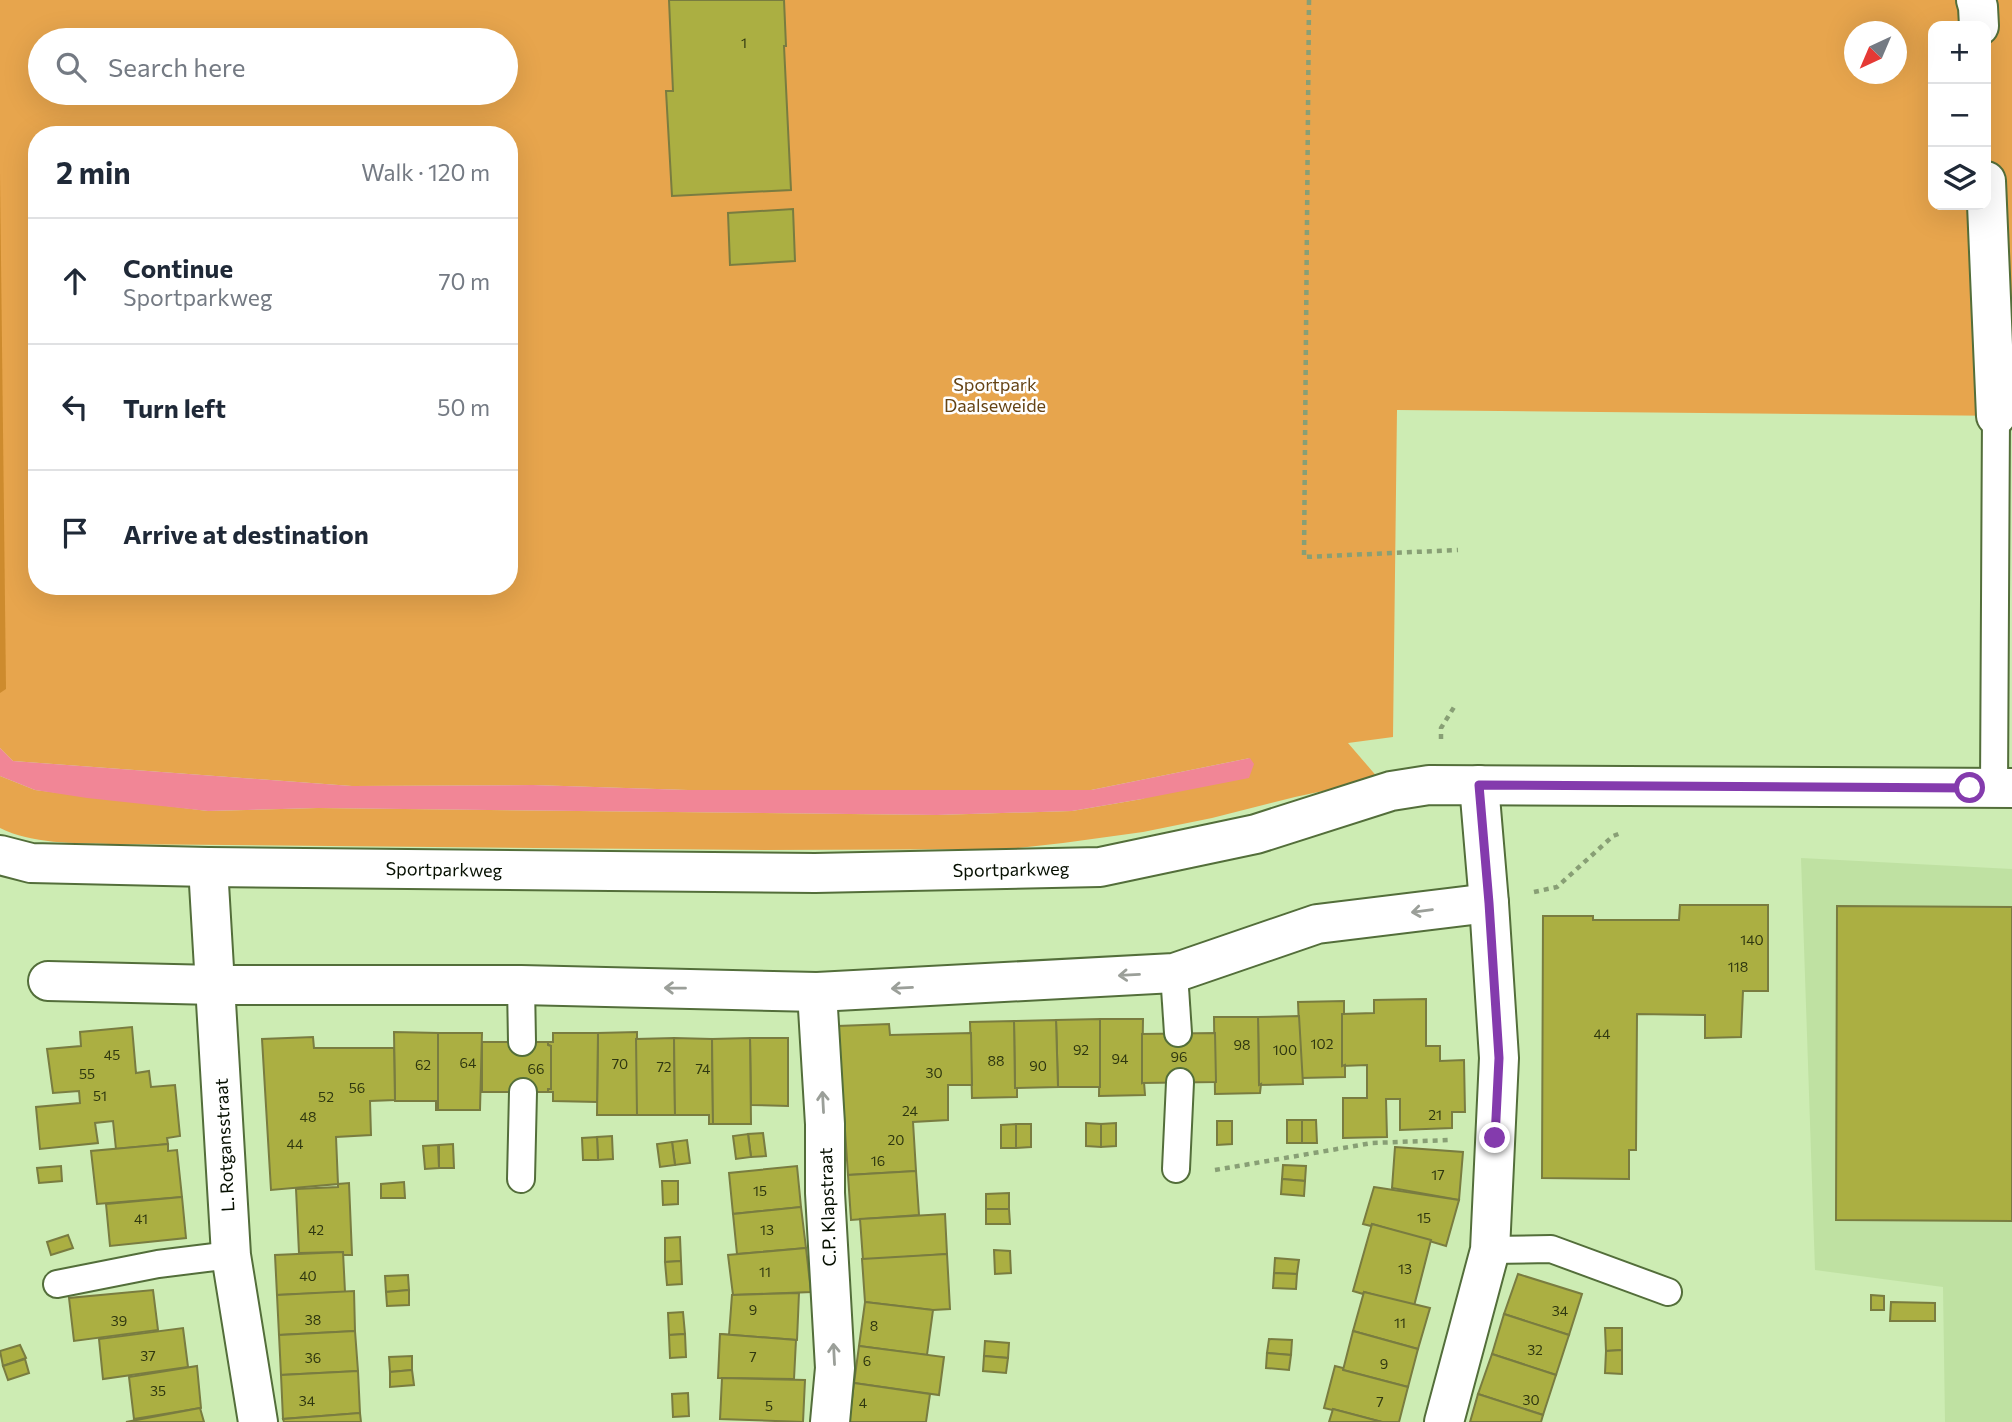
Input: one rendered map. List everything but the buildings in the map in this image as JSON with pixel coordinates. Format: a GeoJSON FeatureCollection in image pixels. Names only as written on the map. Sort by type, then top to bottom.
{"type":"FeatureCollection","features":[{"type":"Feature","properties":{"kind":"street"},"geometry":{"type":"LineString","coordinates":[[1976,0],[1979,21]]}},
{"type":"Feature","properties":{"kind":"street"},"geometry":{"type":"LineString","coordinates":[[1987,210],[1996,416]]}},
{"type":"Feature","properties":{"kind":"street","name":"Sportparkweg"},"geometry":{"type":"LineString","coordinates":[[0,855],[31,863],[208,867],[802,873],[1100,867],[1256,834],[1391,791],[1429,785],[2003,788]]}},
{"type":"Feature","properties":{"kind":"street"},"geometry":{"type":"LineString","coordinates":[[1444,1422],[1490,1250],[1499,1058],[1479,785]]}},
{"type":"Feature","properties":{"kind":"street","name":"L. Rotgansstraat"},"geometry":{"type":"LineString","coordinates":[[208,867],[231,1255],[258,1422]]}},
{"type":"Feature","properties":{"kind":"street"},"geometry":{"type":"LineString","coordinates":[[48,981],[215,985],[521,985],[817,992],[1174,973],[1317,925],[1489,903]]}},
{"type":"Feature","properties":{"kind":"street","name":"C.P. Klapstraat"},"geometry":{"type":"LineString","coordinates":[[817,992],[835,1368],[830,1422]]}},
{"type":"Feature","properties":{"kind":"lane"},"geometry":{"type":"LineString","coordinates":[[1996,416],[2003,788]]}},
{"type":"Feature","properties":{"kind":"lane"},"geometry":{"type":"LineString","coordinates":[[1174,973],[1178,1033]]}},
{"type":"Feature","properties":{"kind":"lane"},"geometry":{"type":"LineString","coordinates":[[521,985],[522,1042]]}},
{"type":"Feature","properties":{"kind":"lane"},"geometry":{"type":"LineString","coordinates":[[1176,1169],[1180,1082]]}},
{"type":"Feature","properties":{"kind":"lane"},"geometry":{"type":"LineString","coordinates":[[521,1179],[523,1092]]}},
{"type":"Feature","properties":{"kind":"lane"},"geometry":{"type":"LineString","coordinates":[[1490,1250],[1551,1249],[1668,1292]]}},
{"type":"Feature","properties":{"kind":"lane"},"geometry":{"type":"LineString","coordinates":[[57,1284],[158,1264],[231,1255]]}},
{"type":"Feature","properties":{"kind":"path"},"geometry":{"type":"LineString","coordinates":[[1310,0],[1304,558],[1458,550]]}},
{"type":"Feature","properties":{"kind":"path"},"geometry":{"type":"LineString","coordinates":[[1489,903],[1557,887],[1613,836],[1624,831]]}},
{"type":"Feature","properties":{"kind":"path"},"geometry":{"type":"LineString","coordinates":[[1205,1172],[1373,1143],[1495,1138]]}},
{"type":"Feature","properties":{"kind":"shaded area"},"geometry":{"type":"Polygon","coordinates":[[[0,172],[6,689],[0,693],[0,172]]]}},
{"type":"Feature","properties":{"kind":"shaded area"},"geometry":{"type":"Polygon","coordinates":[[[0,748],[13,761],[352,786],[533,785],[688,790],[1091,790],[1250,758],[1254,764],[1249,778],[1072,811],[937,815],[318,808],[208,811],[35,790],[0,776],[0,748]]]}},
{"type":"Feature","properties":{"kind":"shaded area"},"geometry":{"type":"Polygon","coordinates":[[[1801,858],[2012,869],[2012,1422],[1945,1422],[1943,1287],[1815,1270],[1801,858]]]}},
{"type":"Feature","properties":{"kind":"green space","name":"Sportpark Daalseweide"},"geometry":{"type":"Polygon","coordinates":[[[0,0],[2012,0],[2012,416],[1397,410],[1393,737],[1348,743],[1379,779],[1143,832],[1009,849],[764,850],[110,844],[39,840],[0,828],[0,776],[35,790],[208,811],[318,808],[937,815],[1072,811],[1142,799],[1250,758],[1091,790],[688,790],[533,785],[352,786],[13,761],[0,748],[0,0]]]}},
{"type":"Feature","properties":{"kind":"route"},"geometry":{"type":"LineString","coordinates":[[1495,1138],[1499,1058],[1479,785],[1970,788]]}}]}
